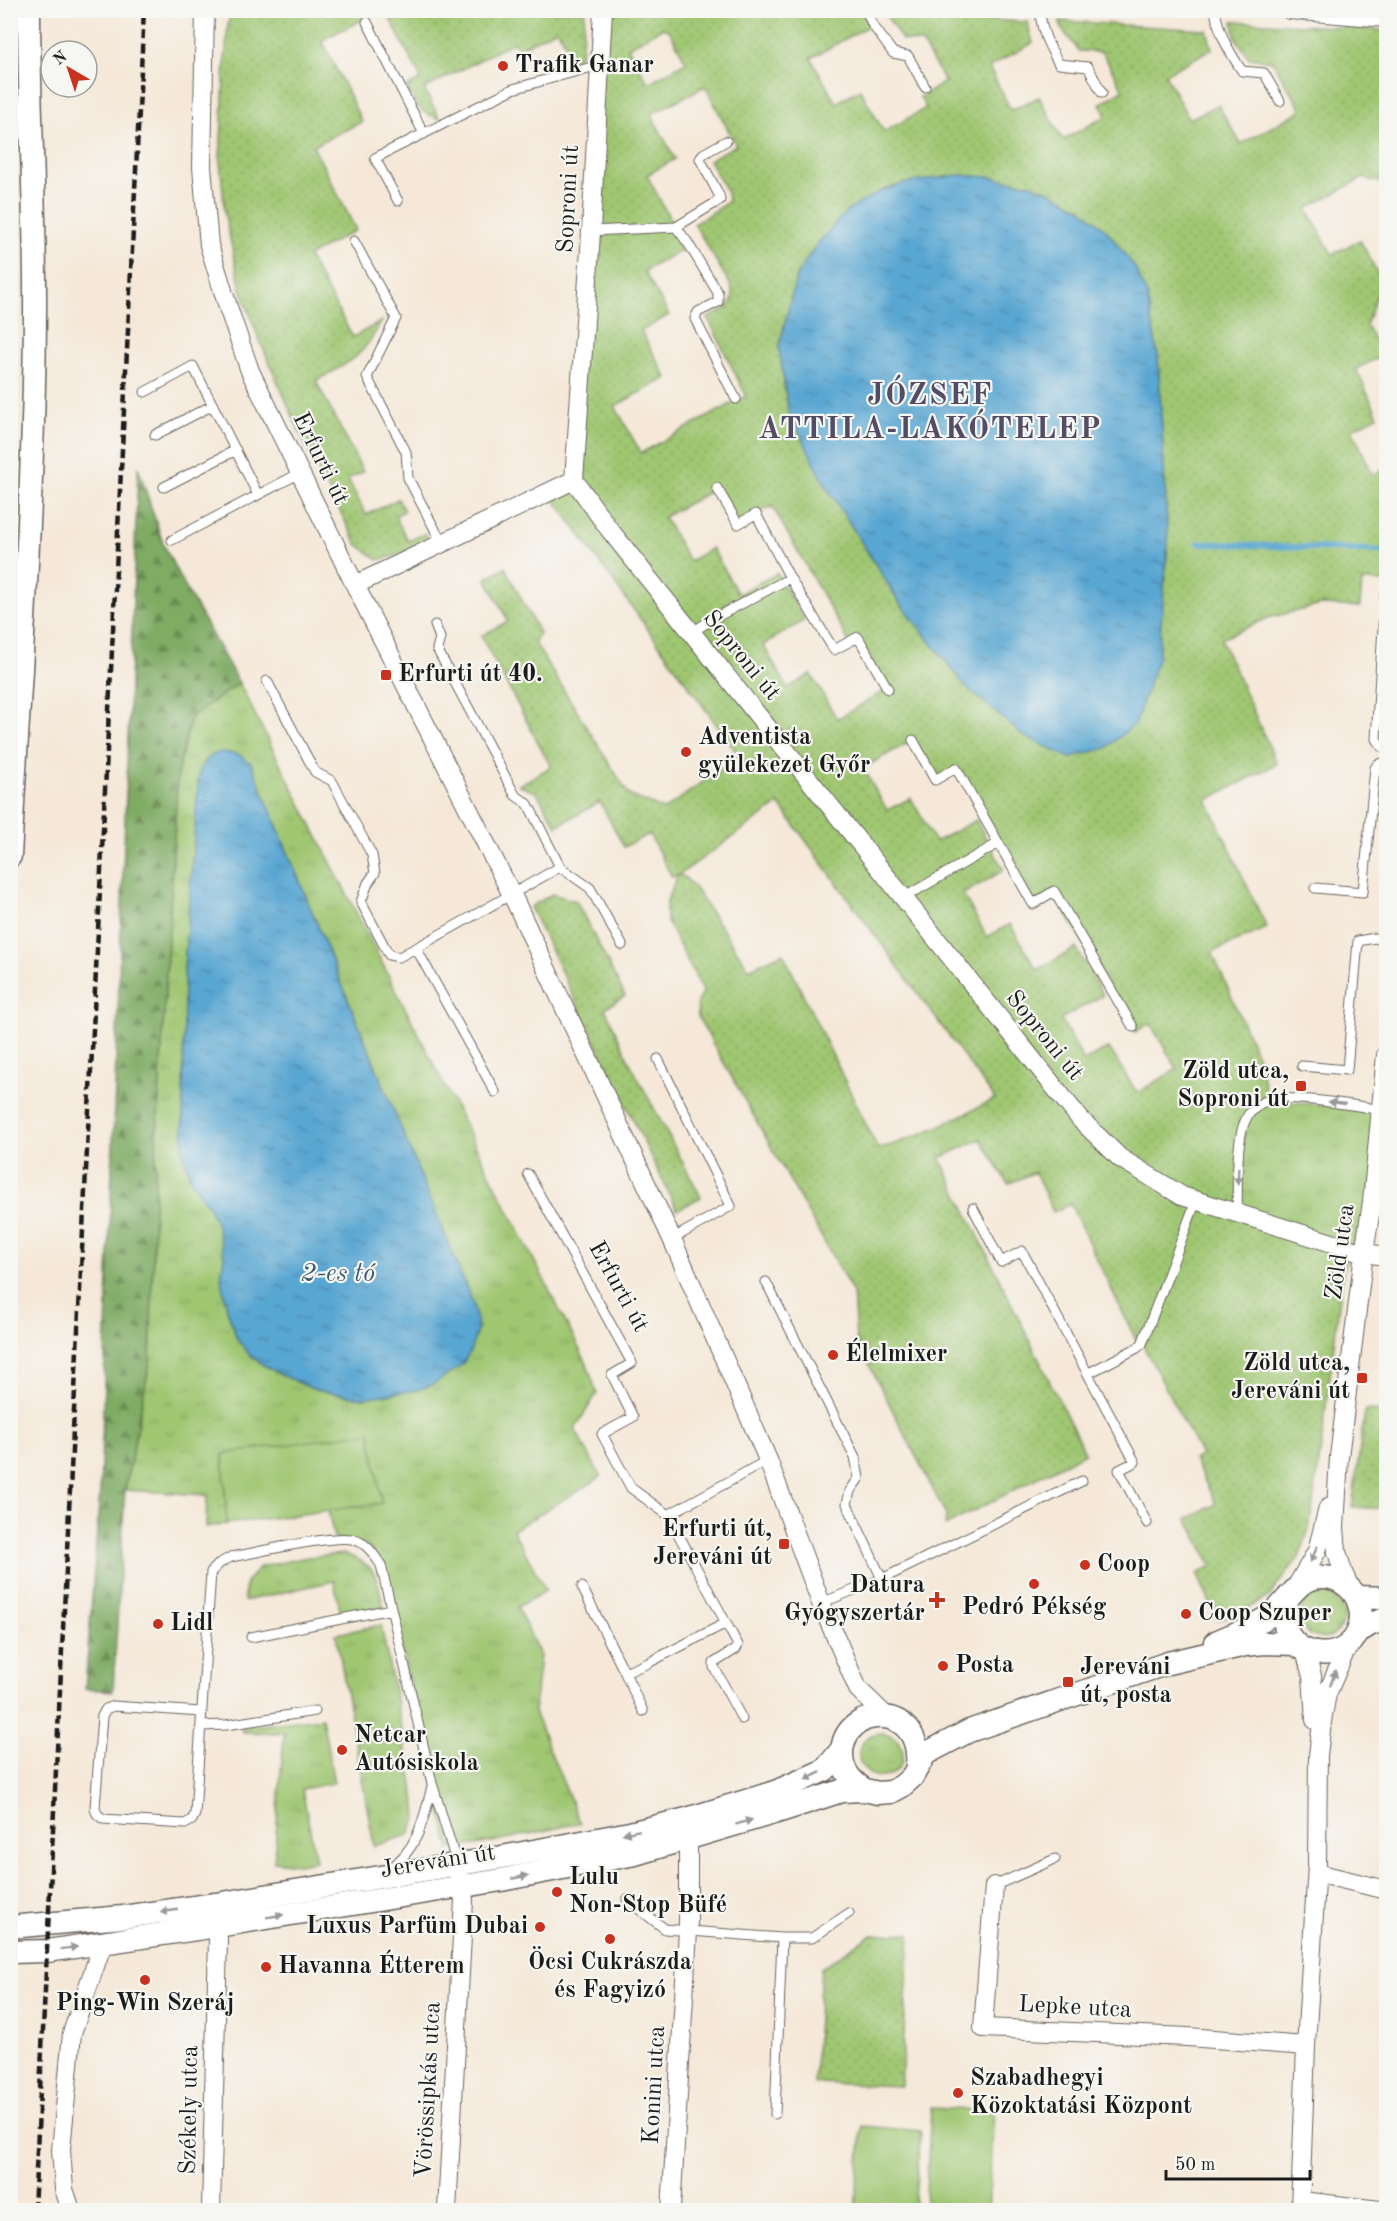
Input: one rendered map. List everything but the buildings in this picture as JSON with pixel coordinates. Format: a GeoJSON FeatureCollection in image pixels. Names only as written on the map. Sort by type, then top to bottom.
{"type":"FeatureCollection","features":[{"type":"Feature","properties":{"kind":"street"},"geometry":{"type":"LineString","coordinates":[[10,856],[34,395],[35,313],[28,10]]}},
{"type":"Feature","properties":{"kind":"street","name":"Erfurti út"},"geometry":{"type":"LineString","coordinates":[[205,10],[202,167],[210,245],[250,371],[512,896],[672,1239],[768,1460],[821,1604],[858,1689],[887,1717]]}},
{"type":"Feature","properties":{"kind":"street","name":"Soproni út"},"geometry":{"type":"LineString","coordinates":[[603,10],[574,480],[609,529],[1081,1120],[1120,1158],[1182,1196],[1364,1253],[1386,1256]]}},
{"type":"Feature","properties":{"kind":"street"},"geometry":{"type":"LineString","coordinates":[[1290,10],[1324,11],[1386,18]]}},
{"type":"Feature","properties":{"kind":"street"},"geometry":{"type":"LineString","coordinates":[[355,585],[574,480]]}},
{"type":"Feature","properties":{"kind":"street","name":"Zöld utca"},"geometry":{"type":"LineString","coordinates":[[1353,1593],[1337,1552],[1335,1528],[1339,1456],[1372,1202],[1386,1054]]}},
{"type":"Feature","properties":{"kind":"street","name":"Zöld utca"},"geometry":{"type":"LineString","coordinates":[[1292,1591],[1317,1551],[1339,1456]]}},
{"type":"Feature","properties":{"kind":"street","name":"Jereváni út"},"geometry":{"type":"LineString","coordinates":[[1168,1663],[1262,1621],[1276,1611],[1292,1591],[1306,1580],[1329,1577],[1341,1581],[1353,1593],[1386,1598]]}},
{"type":"Feature","properties":{"kind":"street"},"geometry":{"type":"LineString","coordinates":[[1292,1591],[1283,1616],[1285,1626],[1300,1647],[1312,1676],[1318,1755],[1317,1874],[1306,2046],[1301,2206],[1380,2211]]}},
{"type":"Feature","properties":{"kind":"street"},"geometry":{"type":"LineString","coordinates":[[1318,1755],[1327,1694],[1361,1620],[1360,1609],[1353,1593]]}},
{"type":"Feature","properties":{"kind":"street","name":"Jereváni út"},"geometry":{"type":"LineString","coordinates":[[24,1925],[123,1917],[217,1915],[460,1875],[619,1835],[688,1829],[780,1811],[826,1795],[850,1790],[891,1792],[912,1777],[925,1754],[969,1731],[1168,1663],[1233,1647],[1264,1643],[1300,1647],[1320,1654],[1335,1652],[1371,1624],[1386,1619]]}},
{"type":"Feature","properties":{"kind":"street"},"geometry":{"type":"LineString","coordinates":[[858,1689],[855,1717],[846,1740],[842,1762],[846,1774],[854,1784],[865,1790]]}},
{"type":"Feature","properties":{"kind":"street","name":"Jereváni út"},"geometry":{"type":"LineString","coordinates":[[688,1829],[817,1774],[834,1761],[846,1740],[867,1719],[887,1717],[908,1728],[929,1732],[969,1731]]}},
{"type":"Feature","properties":{"kind":"street"},"geometry":{"type":"LineString","coordinates":[[908,1728],[917,1745],[917,1765]]}},
{"type":"Feature","properties":{"kind":"street","name":"Konini utca"},"geometry":{"type":"LineString","coordinates":[[671,2211],[688,1931],[688,1829]]}},
{"type":"Feature","properties":{"kind":"street"},"geometry":{"type":"LineString","coordinates":[[1317,1874],[1386,1890]]}},
{"type":"Feature","properties":{"kind":"street","name":"Jereváni út"},"geometry":{"type":"LineString","coordinates":[[10,1952],[47,1951],[103,1943],[375,1878],[460,1875]]}},
{"type":"Feature","properties":{"kind":"street","name":"Vörössipkás utca"},"geometry":{"type":"LineString","coordinates":[[447,2211],[464,1900],[460,1875]]}},
{"type":"Feature","properties":{"kind":"street","name":"Lepke utca"},"geometry":{"type":"LineString","coordinates":[[993,1886],[983,2028],[1188,2037],[1306,2046]]}},
{"type":"Feature","properties":{"kind":"street","name":"Székely utca"},"geometry":{"type":"LineString","coordinates":[[211,2211],[217,1915]]}},
{"type":"Feature","properties":{"kind":"street"},"geometry":{"type":"LineString","coordinates":[[71,2211],[64,2189],[61,2150],[72,2033],[103,1943]]}},
{"type":"Feature","properties":{"kind":"lane"},"geometry":{"type":"LineString","coordinates":[[866,10],[872,24],[893,53],[908,56],[925,87]]}},
{"type":"Feature","properties":{"kind":"lane"},"geometry":{"type":"LineString","coordinates":[[1040,10],[1044,37],[1059,64],[1088,67],[1102,93]]}},
{"type":"Feature","properties":{"kind":"lane"},"geometry":{"type":"LineString","coordinates":[[1215,10],[1218,28],[1224,43],[1242,71],[1264,73],[1280,101]]}},
{"type":"Feature","properties":{"kind":"lane"},"geometry":{"type":"LineString","coordinates":[[367,22],[424,134]]}},
{"type":"Feature","properties":{"kind":"lane"},"geometry":{"type":"LineString","coordinates":[[398,201],[375,158],[513,89],[599,65]]}},
{"type":"Feature","properties":{"kind":"lane"},"geometry":{"type":"LineString","coordinates":[[591,231],[676,227],[720,200],[700,159],[703,154],[726,141]]}},
{"type":"Feature","properties":{"kind":"lane"},"geometry":{"type":"LineString","coordinates":[[676,227],[718,294],[718,302],[698,312],[695,319],[736,399]]}},
{"type":"Feature","properties":{"kind":"lane"},"geometry":{"type":"LineString","coordinates":[[354,241],[396,318],[367,377],[406,452],[408,478],[441,543]]}},
{"type":"Feature","properties":{"kind":"lane"},"geometry":{"type":"LineString","coordinates":[[146,392],[193,366],[258,495]]}},
{"type":"Feature","properties":{"kind":"lane"},"geometry":{"type":"LineString","coordinates":[[155,435],[213,405]]}},
{"type":"Feature","properties":{"kind":"lane"},"geometry":{"type":"LineString","coordinates":[[164,487],[236,450]]}},
{"type":"Feature","properties":{"kind":"lane"},"geometry":{"type":"LineString","coordinates":[[172,540],[300,473]]}},
{"type":"Feature","properties":{"kind":"lane"},"geometry":{"type":"LineString","coordinates":[[717,488],[738,524],[756,514],[790,578],[834,650],[858,637],[888,689]]}},
{"type":"Feature","properties":{"kind":"lane"},"geometry":{"type":"LineString","coordinates":[[692,633],[711,620],[790,578]]}},
{"type":"Feature","properties":{"kind":"lane"},"geometry":{"type":"LineString","coordinates":[[1385,596],[1376,739],[1381,747],[1386,748]]}},
{"type":"Feature","properties":{"kind":"lane"},"geometry":{"type":"LineString","coordinates":[[435,625],[440,638],[437,649],[515,795],[528,804],[560,867],[590,888],[622,945]]}},
{"type":"Feature","properties":{"kind":"lane"},"geometry":{"type":"LineString","coordinates":[[267,681],[315,772],[332,781],[372,855],[375,873],[368,883],[361,902],[389,955],[399,957],[512,896],[560,867]]}},
{"type":"Feature","properties":{"kind":"lane"},"geometry":{"type":"LineString","coordinates":[[913,740],[935,780],[956,768],[1033,904],[1054,891],[1132,1027]]}},
{"type":"Feature","properties":{"kind":"lane"},"geometry":{"type":"LineString","coordinates":[[1315,888],[1363,892],[1375,768],[1378,764],[1386,762]]}},
{"type":"Feature","properties":{"kind":"lane"},"geometry":{"type":"LineString","coordinates":[[903,898],[997,843]]}},
{"type":"Feature","properties":{"kind":"lane"},"geometry":{"type":"LineString","coordinates":[[1302,1065],[1347,1070],[1358,941],[1375,938],[1386,941]]}},
{"type":"Feature","properties":{"kind":"lane"},"geometry":{"type":"LineString","coordinates":[[416,948],[495,1092]]}},
{"type":"Feature","properties":{"kind":"lane"},"geometry":{"type":"LineString","coordinates":[[658,1059],[731,1206],[672,1239]]}},
{"type":"Feature","properties":{"kind":"lane"},"geometry":{"type":"LineString","coordinates":[[1236,1214],[1240,1138],[1246,1117],[1267,1100],[1294,1099],[1380,1110]]}},
{"type":"Feature","properties":{"kind":"lane","name":"Erfurti út"},"geometry":{"type":"LineString","coordinates":[[528,1174],[632,1364],[612,1375],[633,1417],[602,1434],[631,1488],[668,1515],[738,1645],[736,1649],[714,1663],[714,1667],[742,1719]]}},
{"type":"Feature","properties":{"kind":"lane"},"geometry":{"type":"LineString","coordinates":[[1089,1373],[1142,1344],[1196,1201]]}},
{"type":"Feature","properties":{"kind":"lane"},"geometry":{"type":"LineString","coordinates":[[973,1208],[1001,1262],[1022,1251],[1135,1462],[1119,1470],[1147,1523]]}},
{"type":"Feature","properties":{"kind":"lane"},"geometry":{"type":"LineString","coordinates":[[766,1282],[855,1457],[859,1478],[850,1491],[847,1504],[882,1579]]}},
{"type":"Feature","properties":{"kind":"lane"},"geometry":{"type":"LineString","coordinates":[[668,1515],[768,1460]]}},
{"type":"Feature","properties":{"kind":"lane"},"geometry":{"type":"LineString","coordinates":[[821,1604],[882,1579],[1082,1481]]}},
{"type":"Feature","properties":{"kind":"lane","name":"Jereváni út"},"geometry":{"type":"LineString","coordinates":[[201,1712],[211,1572],[231,1557],[334,1538],[353,1538],[367,1545],[381,1565],[432,1783],[460,1875]]}},
{"type":"Feature","properties":{"kind":"lane"},"geometry":{"type":"LineString","coordinates":[[582,1587],[643,1711]]}},
{"type":"Feature","properties":{"kind":"lane"},"geometry":{"type":"LineString","coordinates":[[251,1637],[391,1609]]}},
{"type":"Feature","properties":{"kind":"lane"},"geometry":{"type":"LineString","coordinates":[[625,1673],[726,1623]]}},
{"type":"Feature","properties":{"kind":"lane"},"geometry":{"type":"LineString","coordinates":[[113,1706],[201,1712],[201,1726],[195,1814],[192,1820],[185,1824],[143,1822],[103,1819],[97,1814],[95,1808],[102,1716],[106,1709],[113,1706]]}},
{"type":"Feature","properties":{"kind":"lane"},"geometry":{"type":"LineString","coordinates":[[201,1726],[226,1725],[315,1711]]}},
{"type":"Feature","properties":{"kind":"lane","name":"Jereváni út"},"geometry":{"type":"LineString","coordinates":[[375,1878],[401,1862],[412,1847],[423,1824],[432,1783]]}},
{"type":"Feature","properties":{"kind":"lane"},"geometry":{"type":"LineString","coordinates":[[993,1886],[1055,1859]]}},
{"type":"Feature","properties":{"kind":"lane"},"geometry":{"type":"LineString","coordinates":[[627,1900],[664,1929],[782,1938],[812,1938],[849,1913]]}},
{"type":"Feature","properties":{"kind":"lane"},"geometry":{"type":"LineString","coordinates":[[775,2114],[782,1938]]}},
{"type":"Feature","properties":{"kind":"green space"},"geometry":{"type":"Polygon","coordinates":[[[795,10],[866,14],[872,24],[811,58],[836,103],[860,89],[884,132],[926,108],[920,97],[945,82],[922,43],[902,40],[886,15],[1027,22],[1033,43],[989,67],[1011,110],[1039,97],[1063,140],[1106,116],[1100,104],[1123,90],[1102,52],[1079,51],[1061,28],[1060,21],[1207,30],[1212,49],[1165,74],[1189,119],[1218,105],[1241,144],[1302,110],[1272,61],[1249,58],[1235,37],[1233,21],[1386,30],[1386,184],[1363,178],[1307,208],[1332,254],[1360,240],[1382,281],[1366,325],[1383,355],[1356,369],[1378,416],[1352,429],[1373,475],[1386,469],[1386,582],[1362,581],[1360,607],[1321,605],[1268,618],[1221,639],[1277,764],[1207,800],[1267,928],[1212,952],[1260,1062],[1267,1100],[1246,1117],[1237,1214],[1351,1249],[1344,1266],[1309,1529],[1299,1558],[1270,1596],[1241,1612],[1218,1620],[1197,1574],[1212,1566],[1187,1519],[1216,1504],[1194,1460],[1201,1455],[1142,1344],[1135,1338],[1070,1204],[1053,1212],[1035,1172],[1008,1184],[981,1139],[940,1158],[1085,1453],[945,1526],[946,1515],[856,1339],[853,1293],[698,1017],[697,1002],[703,991],[667,922],[666,915],[668,898],[678,875],[672,877],[649,834],[624,847],[600,802],[557,826],[537,793],[519,785],[551,767],[481,636],[508,621],[486,578],[505,567],[540,635],[534,642],[629,795],[664,810],[739,756],[549,492],[574,480],[603,11],[795,10]],[[662,28],[628,47],[648,83],[686,62],[669,30],[662,28]],[[705,86],[651,114],[675,159],[647,175],[670,219],[688,243],[685,248],[644,271],[669,315],[641,331],[667,378],[615,406],[641,453],[746,396],[708,318],[726,309],[733,299],[731,286],[694,224],[728,202],[727,193],[709,160],[736,145],[705,86]],[[989,177],[905,183],[881,191],[847,211],[818,243],[797,274],[779,347],[788,410],[826,486],[900,603],[966,687],[1158,657],[1168,542],[1158,356],[1147,295],[1082,209],[1051,192],[1030,184],[989,177]],[[716,488],[664,517],[689,561],[712,548],[738,594],[777,573],[805,620],[763,645],[788,688],[811,674],[837,719],[888,689],[858,637],[849,642],[772,506],[738,524],[716,488]],[[913,740],[863,768],[887,810],[911,798],[935,842],[976,820],[1004,870],[963,894],[987,937],[1010,924],[1037,970],[1076,948],[1103,995],[1061,1019],[1084,1061],[1109,1048],[1137,1093],[1177,1069],[1150,1023],[1135,1032],[1054,892],[1033,904],[956,769],[935,780],[913,740]],[[779,804],[679,875],[686,878],[749,969],[783,953],[878,1149],[923,1133],[995,1099],[779,804]]]}},
{"type":"Feature","properties":{"kind":"green space"},"geometry":{"type":"Polygon","coordinates":[[[232,11],[380,11],[322,40],[362,122],[313,146],[356,230],[308,256],[353,337],[382,321],[362,351],[338,369],[316,381],[363,472],[348,479],[366,515],[398,499],[404,511],[395,516],[408,541],[426,533],[427,541],[396,556],[378,560],[357,544],[305,444],[258,337],[241,289],[225,216],[220,161],[225,60],[228,24],[232,11]]]}},
{"type":"Feature","properties":{"kind":"green space"},"geometry":{"type":"Polygon","coordinates":[[[386,11],[585,11],[581,55],[573,59],[557,29],[518,49],[514,42],[424,89],[440,119],[422,111],[410,94],[407,87],[421,79],[386,11]]]}},
{"type":"Feature","properties":{"kind":"green space"},"geometry":{"type":"Polygon","coordinates":[[[138,467],[163,543],[239,683],[191,717],[178,770],[156,1149],[150,1361],[125,1490],[113,1691],[85,1689],[100,1491],[138,467]]]}},
{"type":"Feature","properties":{"kind":"green space"},"geometry":{"type":"Polygon","coordinates":[[[239,683],[586,1362],[597,1393],[575,1429],[601,1477],[513,1530],[546,1591],[517,1607],[540,1655],[534,1712],[580,1823],[450,1849],[381,1565],[367,1545],[334,1538],[328,1510],[382,1502],[223,1454],[227,1524],[206,1527],[207,1495],[125,1490],[150,1361],[156,1149],[178,770],[191,717],[239,683]],[[251,763],[199,774],[184,969],[183,1152],[191,1180],[209,1207],[217,1226],[224,1256],[221,1278],[227,1309],[237,1339],[280,1374],[315,1390],[363,1398],[417,1390],[432,1385],[478,1328],[473,1303],[251,763]]]}},
{"type":"Feature","properties":{"kind":"green space"},"geometry":{"type":"Polygon","coordinates":[[[552,894],[576,901],[625,996],[605,1008],[631,1065],[701,1197],[677,1210],[530,907],[552,894]]]}},
{"type":"Feature","properties":{"kind":"green space"},"geometry":{"type":"Polygon","coordinates":[[[1267,1100],[1380,1110],[1372,1202],[1351,1249],[1237,1214],[1246,1117],[1267,1100]]]}},
{"type":"Feature","properties":{"kind":"green space"},"geometry":{"type":"Polygon","coordinates":[[[1365,1410],[1386,1411],[1386,1509],[1352,1507],[1365,1410]]]}},
{"type":"Feature","properties":{"kind":"green space"},"geometry":{"type":"Polygon","coordinates":[[[370,1432],[382,1503],[227,1524],[223,1454],[370,1432]]]}},
{"type":"Feature","properties":{"kind":"green space"},"geometry":{"type":"Polygon","coordinates":[[[345,1554],[364,1563],[374,1573],[384,1607],[341,1615],[334,1581],[244,1601],[246,1582],[260,1567],[308,1557],[345,1554]]]}},
{"type":"Feature","properties":{"kind":"green space"},"geometry":{"type":"Polygon","coordinates":[[[1322,1594],[1338,1600],[1344,1616],[1338,1632],[1322,1638],[1306,1632],[1300,1616],[1306,1600],[1322,1594]]]}},
{"type":"Feature","properties":{"kind":"green space"},"geometry":{"type":"Polygon","coordinates":[[[381,1625],[415,1796],[417,1817],[409,1835],[374,1846],[336,1634],[381,1625]]]}},
{"type":"Feature","properties":{"kind":"green space"},"geometry":{"type":"Polygon","coordinates":[[[322,1718],[334,1783],[302,1789],[316,1861],[298,1864],[274,1861],[284,1733],[242,1732],[242,1727],[322,1718]]]}},
{"type":"Feature","properties":{"kind":"green space"},"geometry":{"type":"Polygon","coordinates":[[[881,1733],[896,1740],[903,1755],[896,1770],[881,1777],[866,1770],[859,1755],[866,1740],[881,1733]]]}},
{"type":"Feature","properties":{"kind":"green space"},"geometry":{"type":"Polygon","coordinates":[[[910,1933],[901,2086],[814,2083],[821,1968],[871,1935],[910,1933]]]}},
{"type":"Feature","properties":{"kind":"green space"},"geometry":{"type":"Polygon","coordinates":[[[931,2108],[994,2111],[988,2210],[925,2210],[931,2108]]]}},
{"type":"Feature","properties":{"kind":"green space"},"geometry":{"type":"Polygon","coordinates":[[[862,2126],[921,2131],[914,2210],[855,2210],[862,2126]]]}},
{"type":"Feature","properties":{"kind":"water"},"geometry":{"type":"Polygon","coordinates":[[[959,175],[1030,184],[1051,192],[1082,209],[1107,231],[1134,266],[1147,295],[1158,356],[1168,542],[1158,658],[1135,724],[1106,748],[1070,758],[1022,735],[966,687],[900,603],[826,486],[788,410],[779,347],[797,274],[818,243],[847,211],[881,191],[905,183],[959,175]]]}},
{"type":"Feature","properties":{"kind":"water","name":"2-es tó"},"geometry":{"type":"Polygon","coordinates":[[[221,752],[238,754],[251,763],[473,1304],[478,1328],[470,1352],[462,1365],[432,1385],[417,1390],[363,1398],[315,1390],[263,1365],[249,1354],[237,1339],[227,1309],[221,1278],[224,1256],[217,1226],[209,1207],[191,1180],[183,1152],[184,969],[199,773],[207,759],[221,752]]]}},
{"type":"Feature","properties":{"kind":"waterway"},"geometry":{"type":"LineString","coordinates":[[1199,543],[1386,551]]}},
{"type":"Feature","properties":{"kind":"railway"},"geometry":{"type":"LineString","coordinates":[[34,2210],[144,10]]}},
{"type":"Feature","properties":{"kind":"place","name":"Trafik Ganar"},"geometry":{"type":"Point","coordinates":[503,66]}},
{"type":"Feature","properties":{"kind":"place","name":"Erfurti út 40."},"geometry":{"type":"Point","coordinates":[386,675]}},
{"type":"Feature","properties":{"kind":"place","name":"Adventista gyülekezet Győr"},"geometry":{"type":"Point","coordinates":[686,752]}},
{"type":"Feature","properties":{"kind":"place","name":"Zöld utca, Soproni út"},"geometry":{"type":"Point","coordinates":[1301,1086]}},
{"type":"Feature","properties":{"kind":"place","name":"Élelmixer"},"geometry":{"type":"Point","coordinates":[833,1355]}},
{"type":"Feature","properties":{"kind":"place","name":"Zöld utca, Jereváni út"},"geometry":{"type":"Point","coordinates":[1362,1378]}},
{"type":"Feature","properties":{"kind":"place","name":"Erfurti út, Jereváni út"},"geometry":{"type":"Point","coordinates":[784,1544]}},
{"type":"Feature","properties":{"kind":"place","name":"Coop"},"geometry":{"type":"Point","coordinates":[1085,1565]}},
{"type":"Feature","properties":{"kind":"place","name":"Pedró Pékség"},"geometry":{"type":"Point","coordinates":[1034,1584]}},
{"type":"Feature","properties":{"kind":"place","name":"Datura Gyógyszertár"},"geometry":{"type":"Point","coordinates":[937,1600]}},
{"type":"Feature","properties":{"kind":"place","name":"Coop Szuper"},"geometry":{"type":"Point","coordinates":[1186,1614]}},
{"type":"Feature","properties":{"kind":"place","name":"Lidl"},"geometry":{"type":"Point","coordinates":[158,1624]}},
{"type":"Feature","properties":{"kind":"place","name":"Posta"},"geometry":{"type":"Point","coordinates":[943,1666]}},
{"type":"Feature","properties":{"kind":"place","name":"Jereváni út, posta"},"geometry":{"type":"Point","coordinates":[1068,1682]}},
{"type":"Feature","properties":{"kind":"place","name":"Netcar Autósiskola"},"geometry":{"type":"Point","coordinates":[342,1750]}},
{"type":"Feature","properties":{"kind":"place","name":"Lulu Non-Stop Büfé"},"geometry":{"type":"Point","coordinates":[557,1892]}},
{"type":"Feature","properties":{"kind":"place","name":"Luxus Parfüm Dubai"},"geometry":{"type":"Point","coordinates":[540,1927]}},
{"type":"Feature","properties":{"kind":"place","name":"Öcsi Cukrászda és Fagyizó"},"geometry":{"type":"Point","coordinates":[610,1939]}},
{"type":"Feature","properties":{"kind":"place","name":"Havanna Étterem"},"geometry":{"type":"Point","coordinates":[266,1967]}},
{"type":"Feature","properties":{"kind":"place","name":"Ping-Win Szeráj"},"geometry":{"type":"Point","coordinates":[145,1980]}},
{"type":"Feature","properties":{"kind":"place","name":"Szabadhegyi Közoktatási Központ"},"geometry":{"type":"Point","coordinates":[958,2093]}},
{"type":"Feature","properties":{"kind":"district","name":"JÓZSEF ATTILA-LAKÓTELEP"},"geometry":{"type":"Point","coordinates":[930,413]}}]}
